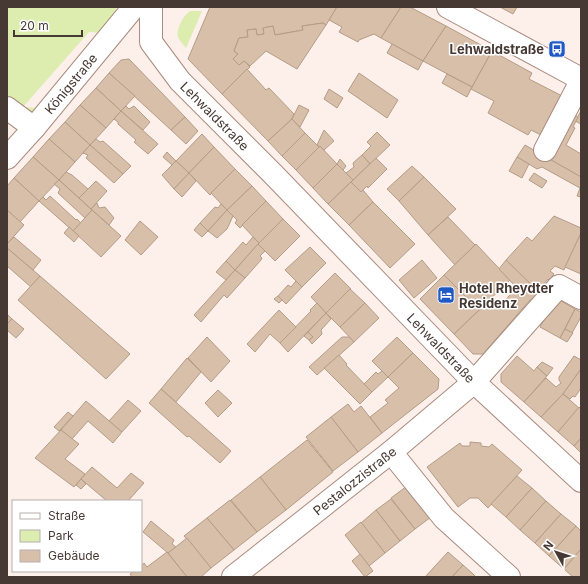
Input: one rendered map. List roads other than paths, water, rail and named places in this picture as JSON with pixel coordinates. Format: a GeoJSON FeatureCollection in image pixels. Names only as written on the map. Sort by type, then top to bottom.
{"type":"FeatureCollection","features":[{"type":"Feature","properties":{"kind":"street","name":"Königstraße"},"geometry":{"type":"LineString","coordinates":[[7,158],[34,128],[134,7]]}},
{"type":"Feature","properties":{"kind":"street","name":"Lehwaldstraße"},"geometry":{"type":"LineString","coordinates":[[151,7],[151,42],[180,81],[273,174],[474,382],[581,481]]}},
{"type":"Feature","properties":{"kind":"street"},"geometry":{"type":"LineString","coordinates":[[448,7],[581,80],[545,150]]}},
{"type":"Feature","properties":{"kind":"street"},"geometry":{"type":"LineString","coordinates":[[7,108],[34,128]]}},
{"type":"Feature","properties":{"kind":"street","name":"Pestalozzistraße"},"geometry":{"type":"LineString","coordinates":[[233,577],[391,452],[474,382],[559,286],[581,298]]}},
{"type":"Feature","properties":{"kind":"street"},"geometry":{"type":"LineString","coordinates":[[391,452],[444,518],[509,577]]}},
{"type":"Feature","properties":{"kind":"place","name":"Lehwaldstraße"},"geometry":{"type":"Point","coordinates":[557,49]}},
{"type":"Feature","properties":{"kind":"place","name":"Hotel Rheydter Residenz"},"geometry":{"type":"Point","coordinates":[446,295]}}]}
